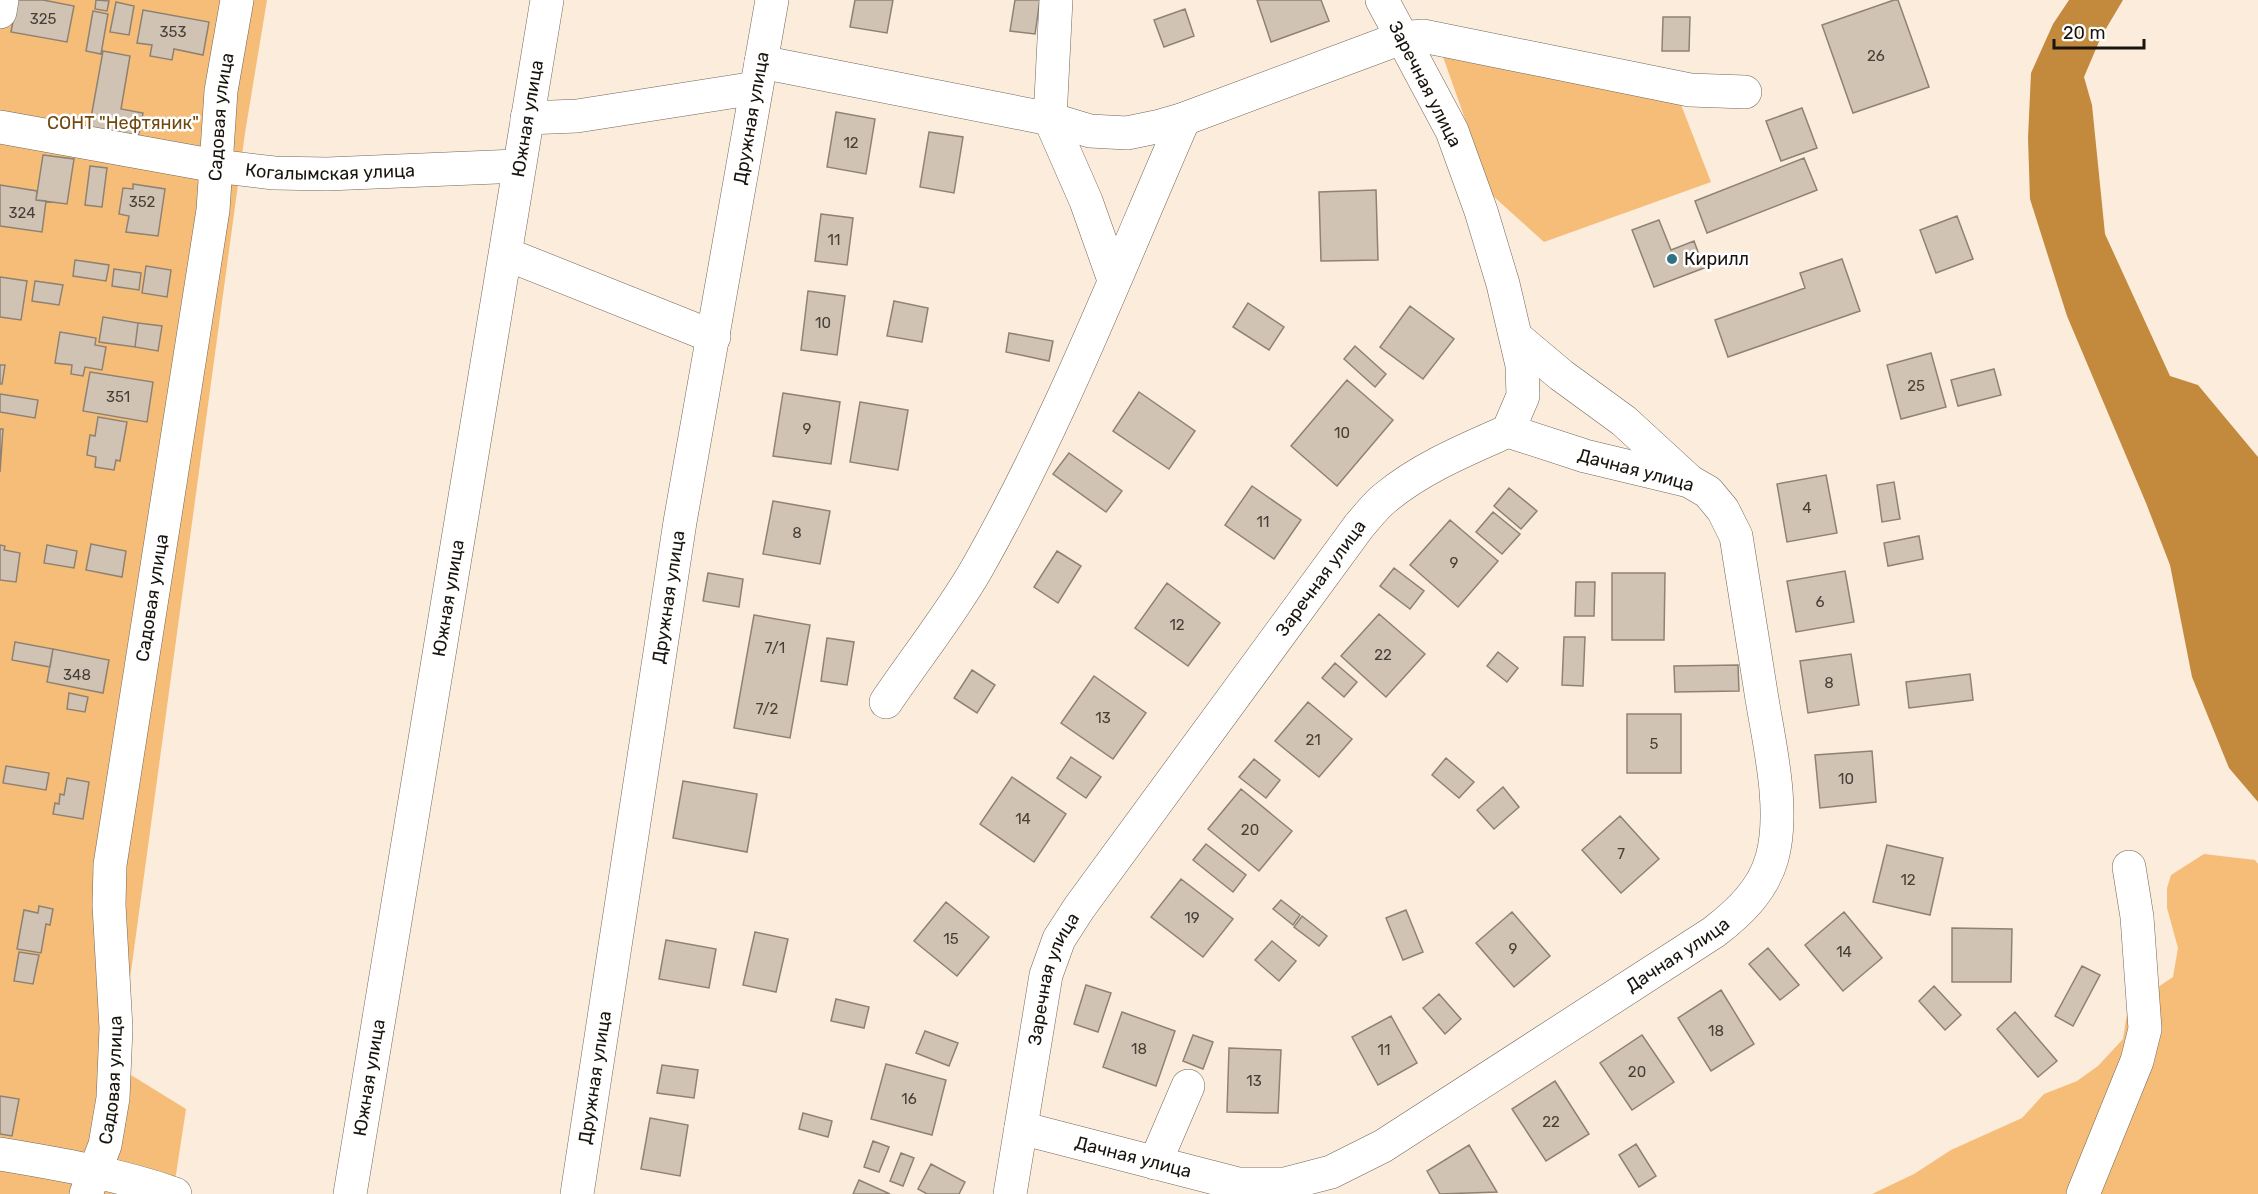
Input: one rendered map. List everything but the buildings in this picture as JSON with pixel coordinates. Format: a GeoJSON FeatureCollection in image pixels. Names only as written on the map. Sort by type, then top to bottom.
{"type":"FeatureCollection","features":[{"type":"Feature","properties":{"kind":"street"},"geometry":{"type":"LineString","coordinates":[[0,12],[2,0]]}},
{"type":"Feature","properties":{"kind":"street","name":"Садовая улица"},"geometry":{"type":"LineString","coordinates":[[91,1182],[110,1123],[116,1028],[109,905],[110,865],[213,210],[221,91],[237,0]]}},
{"type":"Feature","properties":{"kind":"street","name":"Южная улица"},"geometry":{"type":"LineString","coordinates":[[350,1194],[547,0]]}},
{"type":"Feature","properties":{"kind":"street","name":"Дружная улица"},"geometry":{"type":"LineString","coordinates":[[577,1194],[679,533],[772,0]]}},
{"type":"Feature","properties":{"kind":"street"},"geometry":{"type":"LineString","coordinates":[[1056,0],[1050,119],[1086,201],[1114,280]]}},
{"type":"Feature","properties":{"kind":"street","name":"Заречная улица"},"geometry":{"type":"LineString","coordinates":[[1010,1194],[1046,975],[1059,939],[1084,900],[1359,526],[1383,500],[1412,478],[1461,452],[1508,431],[1523,396],[1522,365],[1517,338],[1481,211],[1452,131],[1382,0]]}},
{"type":"Feature","properties":{"kind":"street"},"geometry":{"type":"LineString","coordinates":[[527,118],[577,116],[759,75],[1050,119],[1090,131],[1127,133],[1184,119],[1401,38],[1423,36],[1690,90],[1745,92]]}},
{"type":"Feature","properties":{"kind":"street"},"geometry":{"type":"LineString","coordinates":[[886,702],[975,572],[1006,514],[1093,333],[1184,119]]}},
{"type":"Feature","properties":{"kind":"street","name":"Когалымская улица"},"geometry":{"type":"LineString","coordinates":[[0,127],[216,166],[274,173],[327,174],[519,166]]}},
{"type":"Feature","properties":{"kind":"street"},"geometry":{"type":"LineString","coordinates":[[506,254],[714,337]]}},
{"type":"Feature","properties":{"kind":"street"},"geometry":{"type":"LineString","coordinates":[[1517,338],[1561,375],[1624,421],[1689,481]]}},
{"type":"Feature","properties":{"kind":"street","name":"Дачная улица"},"geometry":{"type":"LineString","coordinates":[[1021,1128],[1238,1184],[1285,1184],[1331,1172],[1383,1146],[1694,945],[1738,914],[1764,880],[1772,857],[1776,808],[1772,758],[1736,536],[1723,510],[1708,492],[1689,481],[1585,456],[1508,431]]}},
{"type":"Feature","properties":{"kind":"street"},"geometry":{"type":"LineString","coordinates":[[2083,1194],[2137,1061],[2145,1029],[2137,917],[2129,867]]}},
{"type":"Feature","properties":{"kind":"street"},"geometry":{"type":"LineString","coordinates":[[1155,1163],[1188,1086]]}},
{"type":"Feature","properties":{"kind":"street"},"geometry":{"type":"LineString","coordinates":[[0,1154],[91,1182],[140,1181],[175,1194]]}},
{"type":"Feature","properties":{"kind":"green space","name":"СОНТ \"Нефтяник\""},"geometry":{"type":"Polygon","coordinates":[[[0,0],[267,0],[245,133],[118,1067],[186,1109],[173,1194],[0,1194],[0,0]]]}},
{"type":"Feature","properties":{"kind":"green space"},"geometry":{"type":"Polygon","coordinates":[[[1442,54],[1680,102],[1711,182],[1544,242],[1492,195],[1442,54]]]}},
{"type":"Feature","properties":{"kind":"green space"},"geometry":{"type":"Polygon","coordinates":[[[2204,854],[2255,860],[2258,864],[2258,1194],[1872,1194],[1914,1174],[1951,1150],[2022,1118],[2044,1094],[2077,1081],[2098,1066],[2123,1039],[2128,1007],[2173,977],[2178,948],[2167,908],[2167,888],[2171,875],[2204,854]]]}},
{"type":"Feature","properties":{"kind":"shaded area"},"geometry":{"type":"Polygon","coordinates":[[[2069,0],[2123,0],[2101,37],[2084,77],[2092,105],[2105,234],[2170,376],[2198,385],[2258,457],[2258,802],[2229,768],[2192,677],[2170,565],[2067,316],[2030,199],[2028,138],[2031,73],[2053,24],[2069,0]]]}},
{"type":"Feature","properties":{"kind":"place","name":"Кирилл"},"geometry":{"type":"Point","coordinates":[1672,259]}}]}
